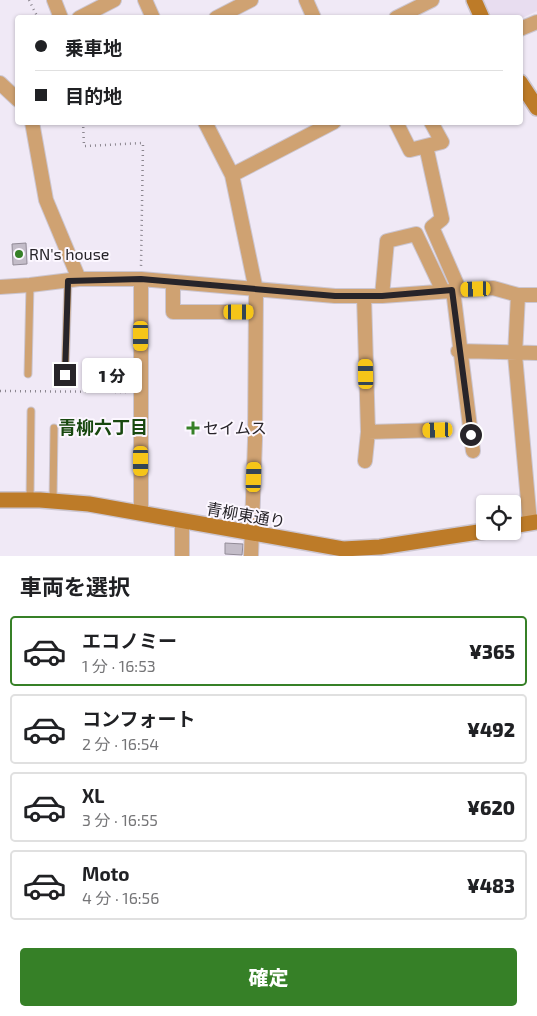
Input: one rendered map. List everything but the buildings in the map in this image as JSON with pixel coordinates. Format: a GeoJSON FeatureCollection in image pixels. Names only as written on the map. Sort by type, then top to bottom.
{"type":"FeatureCollection","features":[{"type":"Feature","properties":{"kind":"street"},"geometry":{"type":"LineString","coordinates":[[54,0],[61,15]]}},
{"type":"Feature","properties":{"kind":"street"},"geometry":{"type":"LineString","coordinates":[[85,15],[114,0]]}},
{"type":"Feature","properties":{"kind":"street"},"geometry":{"type":"LineString","coordinates":[[145,0],[152,15]]}},
{"type":"Feature","properties":{"kind":"street"},"geometry":{"type":"LineString","coordinates":[[222,15],[251,0]]}},
{"type":"Feature","properties":{"kind":"street"},"geometry":{"type":"LineString","coordinates":[[306,0],[313,15]]}},
{"type":"Feature","properties":{"kind":"street"},"geometry":{"type":"LineString","coordinates":[[402,15],[432,0]]}},
{"type":"Feature","properties":{"kind":"street"},"geometry":{"type":"LineString","coordinates":[[474,0],[481,15]]}},
{"type":"Feature","properties":{"kind":"street"},"geometry":{"type":"LineString","coordinates":[[523,29],[537,22]]}},
{"type":"Feature","properties":{"kind":"street"},"geometry":{"type":"LineString","coordinates":[[0,83],[15,97]]}},
{"type":"Feature","properties":{"kind":"street"},"geometry":{"type":"LineString","coordinates":[[523,87],[537,108]]}},
{"type":"Feature","properties":{"kind":"street"},"geometry":{"type":"LineString","coordinates":[[33,125],[46,200],[74,280]]}},
{"type":"Feature","properties":{"kind":"street"},"geometry":{"type":"LineString","coordinates":[[207,125],[232,175],[256,290],[256,440],[252,556]]}},
{"type":"Feature","properties":{"kind":"street"},"geometry":{"type":"LineString","coordinates":[[232,175],[328,125]]}},
{"type":"Feature","properties":{"kind":"street"},"geometry":{"type":"LineString","coordinates":[[398,125],[410,150],[442,142],[433,125]]}},
{"type":"Feature","properties":{"kind":"street"},"geometry":{"type":"LineString","coordinates":[[426,146],[442,219],[432,227],[452,290],[473,451]]}},
{"type":"Feature","properties":{"kind":"street"},"geometry":{"type":"LineString","coordinates":[[382,296],[387,241],[416,234],[452,290]]}},
{"type":"Feature","properties":{"kind":"street"},"geometry":{"type":"LineString","coordinates":[[141,279],[141,513]]}},
{"type":"Feature","properties":{"kind":"street"},"geometry":{"type":"LineString","coordinates":[[0,287],[74,280],[141,279],[335,296],[382,296],[493,288],[518,295],[537,295]]}},
{"type":"Feature","properties":{"kind":"street"},"geometry":{"type":"LineString","coordinates":[[173,282],[173,312],[255,312]]}},
{"type":"Feature","properties":{"kind":"street"},"geometry":{"type":"LineString","coordinates":[[518,295],[515,352],[533,523]]}},
{"type":"Feature","properties":{"kind":"street"},"geometry":{"type":"LineString","coordinates":[[364,296],[368,432],[365,461]]}},
{"type":"Feature","properties":{"kind":"street"},"geometry":{"type":"LineString","coordinates":[[459,351],[537,353]]}},
{"type":"Feature","properties":{"kind":"street"},"geometry":{"type":"LineString","coordinates":[[368,432],[438,430]]}},
{"type":"Feature","properties":{"kind":"street","name":"青柳東通り"},"geometry":{"type":"LineString","coordinates":[[0,500],[89,504],[325,547],[361,549],[476,531]]}},
{"type":"Feature","properties":{"kind":"street"},"geometry":{"type":"LineString","coordinates":[[182,521],[182,556]]}},
{"type":"Feature","properties":{"kind":"lane"},"geometry":{"type":"LineString","coordinates":[[65,375],[74,280]]}},
{"type":"Feature","properties":{"kind":"lane"},"geometry":{"type":"LineString","coordinates":[[28,374],[30,285]]}},
{"type":"Feature","properties":{"kind":"lane"},"geometry":{"type":"LineString","coordinates":[[30,500],[31,411]]}},
{"type":"Feature","properties":{"kind":"lane"},"geometry":{"type":"LineString","coordinates":[[53,501],[54,428]]}},
{"type":"Feature","properties":{"kind":"path"},"geometry":{"type":"LineString","coordinates":[[29,0],[36,15]]}},
{"type":"Feature","properties":{"kind":"path"},"geometry":{"type":"LineString","coordinates":[[83,125],[84,146],[143,143],[141,279]]}},
{"type":"Feature","properties":{"kind":"path"},"geometry":{"type":"LineString","coordinates":[[0,391],[141,392]]}},
{"type":"Feature","properties":{"kind":"shaded area"},"geometry":{"type":"Polygon","coordinates":[[[483,0],[537,0],[537,11],[523,18],[523,15],[491,15],[483,0]]]}},
{"type":"Feature","properties":{"kind":"place","name":"RN's house"},"geometry":{"type":"Point","coordinates":[19,254]}},
{"type":"Feature","properties":{"kind":"place","name":"セイムス"},"geometry":{"type":"Point","coordinates":[193,428]}},
{"type":"Feature","properties":{"kind":"district","name":"青柳六丁目"},"geometry":{"type":"Point","coordinates":[103,428]}},
{"type":"Feature","properties":{"kind":"route"},"geometry":{"type":"LineString","coordinates":[[65,375],[68,281],[79,279],[141,279],[335,296],[382,296],[452,290],[471,435]]}}]}
